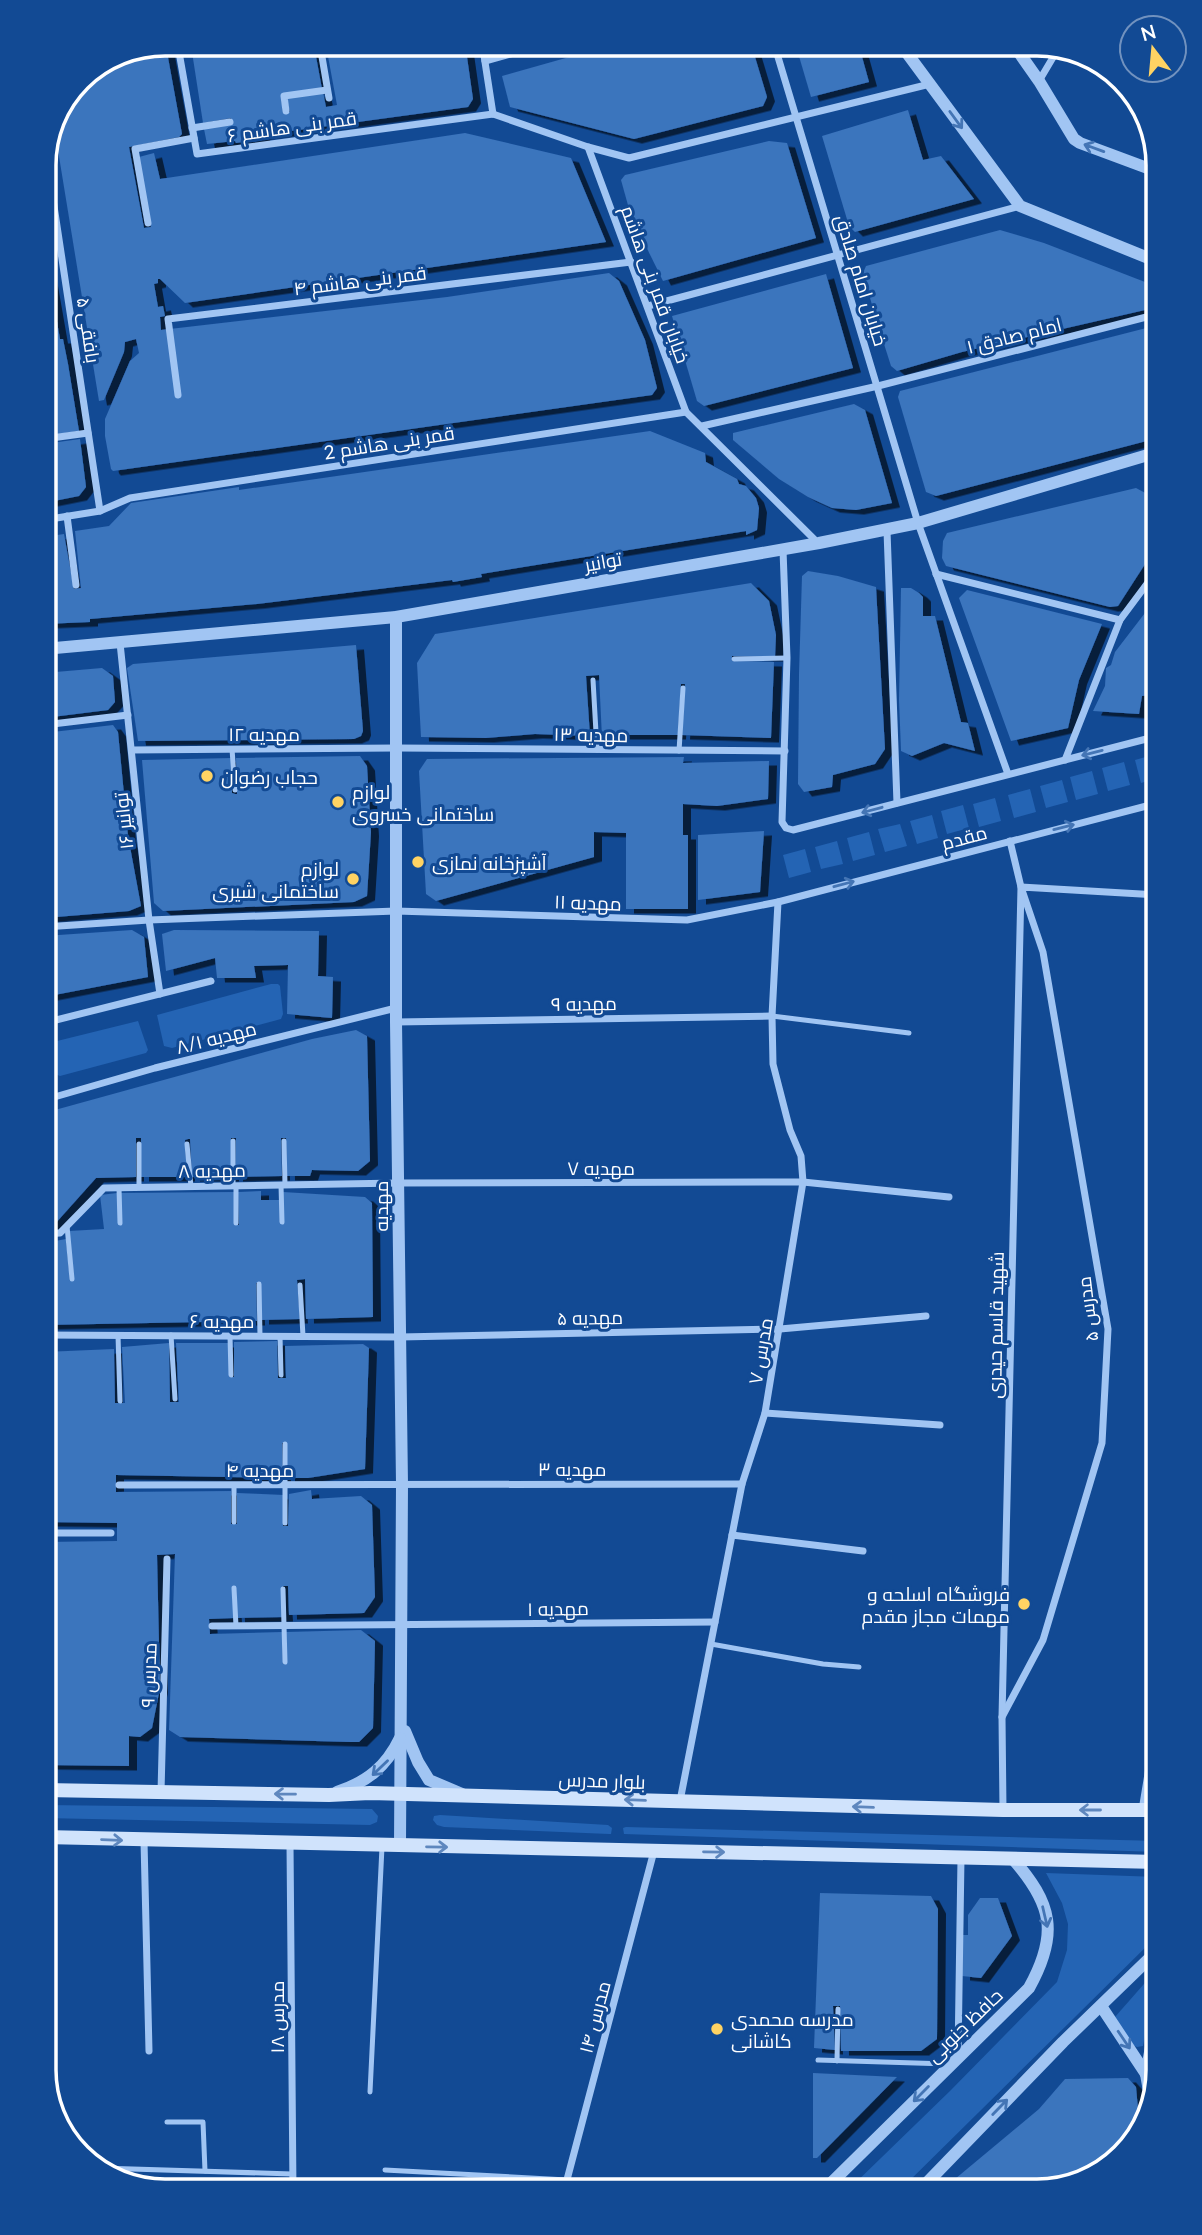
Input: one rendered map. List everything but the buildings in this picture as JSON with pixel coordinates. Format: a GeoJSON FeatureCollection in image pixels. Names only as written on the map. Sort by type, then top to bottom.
{"type":"FeatureCollection","features":[{"type":"Feature","properties":{"kind":"main road","name":"بلوار مدرس"},"geometry":{"type":"LineString","coordinates":[[56,1790],[401,1794],[1003,1810],[1146,1810]]}},
{"type":"Feature","properties":{"kind":"main road"},"geometry":{"type":"LineString","coordinates":[[56,1837],[1146,1862]]}},
{"type":"Feature","properties":{"kind":"street"},"geometry":{"type":"LineString","coordinates":[[148,223],[135,149],[194,138],[180,56]]}},
{"type":"Feature","properties":{"kind":"street"},"geometry":{"type":"LineString","coordinates":[[322,56],[329,99]]}},
{"type":"Feature","properties":{"kind":"street"},"geometry":{"type":"LineString","coordinates":[[484,56],[493,114],[588,147],[629,158],[797,119],[930,84]]}},
{"type":"Feature","properties":{"kind":"street"},"geometry":{"type":"LineString","coordinates":[[485,61],[503,56]]}},
{"type":"Feature","properties":{"kind":"street","name":"خیابان امام صادق"},"geometry":{"type":"LineString","coordinates":[[778,56],[918,523],[1008,774]]}},
{"type":"Feature","properties":{"kind":"street"},"geometry":{"type":"LineString","coordinates":[[909,56],[1020,206],[1146,257]]}},
{"type":"Feature","properties":{"kind":"street"},"geometry":{"type":"LineString","coordinates":[[1021,56],[1069,134],[1080,143],[1146,168]]}},
{"type":"Feature","properties":{"kind":"street"},"geometry":{"type":"LineString","coordinates":[[1039,81],[1053,57]]}},
{"type":"Feature","properties":{"kind":"street"},"geometry":{"type":"LineString","coordinates":[[286,111],[284,96],[327,90]]}},
{"type":"Feature","properties":{"kind":"street","name":"قمر بنی هاشم ۶"},"geometry":{"type":"LineString","coordinates":[[194,138],[197,154],[493,114]]}},
{"type":"Feature","properties":{"kind":"street"},"geometry":{"type":"LineString","coordinates":[[192,128],[230,122]]}},
{"type":"Feature","properties":{"kind":"street","name":"خیابان قمر بنی هاشم"},"geometry":{"type":"LineString","coordinates":[[588,147],[686,412],[819,543]]}},
{"type":"Feature","properties":{"kind":"street"},"geometry":{"type":"LineString","coordinates":[[648,306],[1020,206]]}},
{"type":"Feature","properties":{"kind":"street","name":"بافقی ۵"},"geometry":{"type":"LineString","coordinates":[[56,220],[100,511]]}},
{"type":"Feature","properties":{"kind":"street","name":"قمر بنی هاشم ۴"},"geometry":{"type":"LineString","coordinates":[[178,395],[168,319],[631,262]]}},
{"type":"Feature","properties":{"kind":"street","name":"امام صادق ۱"},"geometry":{"type":"LineString","coordinates":[[702,426],[878,386],[1146,317]]}},
{"type":"Feature","properties":{"kind":"street","name":"قمر بنی هاشم 2"},"geometry":{"type":"LineString","coordinates":[[56,518],[100,511],[131,498],[686,412]]}},
{"type":"Feature","properties":{"kind":"street"},"geometry":{"type":"LineString","coordinates":[[56,437],[88,433]]}},
{"type":"Feature","properties":{"kind":"street","name":"توانیر"},"geometry":{"type":"LineString","coordinates":[[56,648],[396,617],[783,550],[918,523],[1146,456]]}},
{"type":"Feature","properties":{"kind":"street"},"geometry":{"type":"LineString","coordinates":[[67,516],[76,585]]}},
{"type":"Feature","properties":{"kind":"street"},"geometry":{"type":"LineString","coordinates":[[887,531],[898,803]]}},
{"type":"Feature","properties":{"kind":"street"},"geometry":{"type":"LineString","coordinates":[[783,550],[787,659],[782,822],[786,828],[793,830],[1146,739]]}},
{"type":"Feature","properties":{"kind":"street"},"geometry":{"type":"LineString","coordinates":[[936,574],[1120,620]]}},
{"type":"Feature","properties":{"kind":"street"},"geometry":{"type":"LineString","coordinates":[[1065,760],[1120,620],[1146,585]]}},
{"type":"Feature","properties":{"kind":"street","name":"مهدیه"},"geometry":{"type":"LineString","coordinates":[[396,617],[396,1022],[402,1484],[400,1846]]}},
{"type":"Feature","properties":{"kind":"street","name":"توانیر ۱۶"},"geometry":{"type":"LineString","coordinates":[[120,643],[149,920],[160,994]]}},
{"type":"Feature","properties":{"kind":"street"},"geometry":{"type":"LineString","coordinates":[[56,724],[128,715]]}},
{"type":"Feature","properties":{"kind":"street","name":"مهدیه ۱۲"},"geometry":{"type":"LineString","coordinates":[[132,750],[397,748]]}},
{"type":"Feature","properties":{"kind":"street","name":"مهدیه ۱۳"},"geometry":{"type":"LineString","coordinates":[[397,748],[785,751]]}},
{"type":"Feature","properties":{"kind":"street","name":"مقدم"},"geometry":{"type":"LineString","coordinates":[[778,902],[1146,806]]}},
{"type":"Feature","properties":{"kind":"street","name":"شهید قاسم حیدری"},"geometry":{"type":"LineString","coordinates":[[1003,1810],[1002,1717],[1021,887],[1010,841]]}},
{"type":"Feature","properties":{"kind":"street"},"geometry":{"type":"LineString","coordinates":[[1021,887],[1146,894]]}},
{"type":"Feature","properties":{"kind":"street","name":"مدرس ۵"},"geometry":{"type":"LineString","coordinates":[[1002,1717],[1042,1640],[1102,1443],[1108,1329],[1043,952],[1021,887]]}},
{"type":"Feature","properties":{"kind":"street","name":"مهدیه ۱۱"},"geometry":{"type":"LineString","coordinates":[[56,926],[396,911],[674,920],[778,902]]}},
{"type":"Feature","properties":{"kind":"street","name":"مدرس ۷"},"geometry":{"type":"LineString","coordinates":[[680,1802],[742,1484],[765,1413],[803,1182],[801,1156],[790,1130],[773,1065],[772,1016],[778,902]]}},
{"type":"Feature","properties":{"kind":"street"},"geometry":{"type":"LineString","coordinates":[[56,1020],[211,981]]}},
{"type":"Feature","properties":{"kind":"street","name":"مهدیه ۸/۱"},"geometry":{"type":"LineString","coordinates":[[56,1097],[155,1068],[396,1008]]}},
{"type":"Feature","properties":{"kind":"street","name":"مهدیه ۹"},"geometry":{"type":"LineString","coordinates":[[396,1022],[772,1016]]}},
{"type":"Feature","properties":{"kind":"street","name":"مهدیه ۷"},"geometry":{"type":"LineString","coordinates":[[399,1183],[803,1182],[948,1197]]}},
{"type":"Feature","properties":{"kind":"street","name":"مهدیه ۸"},"geometry":{"type":"LineString","coordinates":[[56,1233],[60,1233],[104,1188],[399,1183]]}},
{"type":"Feature","properties":{"kind":"street","name":"مهدیه ۵"},"geometry":{"type":"LineString","coordinates":[[400,1337],[780,1329],[926,1316]]}},
{"type":"Feature","properties":{"kind":"street","name":"مهدیه ۶"},"geometry":{"type":"LineString","coordinates":[[56,1335],[400,1337]]}},
{"type":"Feature","properties":{"kind":"street"},"geometry":{"type":"LineString","coordinates":[[765,1413],[940,1425]]}},
{"type":"Feature","properties":{"kind":"street","name":"مهدیه ۳"},"geometry":{"type":"LineString","coordinates":[[402,1484],[742,1484]]}},
{"type":"Feature","properties":{"kind":"street","name":"مهدیه ۴"},"geometry":{"type":"LineString","coordinates":[[119,1485],[402,1484]]}},
{"type":"Feature","properties":{"kind":"street"},"geometry":{"type":"LineString","coordinates":[[56,1533],[111,1533]]}},
{"type":"Feature","properties":{"kind":"street"},"geometry":{"type":"LineString","coordinates":[[732,1535],[863,1552]]}},
{"type":"Feature","properties":{"kind":"street","name":"مدرس ۹"},"geometry":{"type":"LineString","coordinates":[[160,1792],[167,1559]]}},
{"type":"Feature","properties":{"kind":"street","name":"مهدیه ۱"},"geometry":{"type":"LineString","coordinates":[[212,1626],[715,1622]]}},
{"type":"Feature","properties":{"kind":"street"},"geometry":{"type":"LineString","coordinates":[[329,1795],[353,1787],[373,1775],[389,1759],[400,1738],[402,1718]]}},
{"type":"Feature","properties":{"kind":"street"},"geometry":{"type":"LineString","coordinates":[[402,1718],[410,1746],[429,1780],[466,1796]]}},
{"type":"Feature","properties":{"kind":"street"},"geometry":{"type":"LineString","coordinates":[[1142,1810],[1146,1786]]}},
{"type":"Feature","properties":{"kind":"street"},"geometry":{"type":"LineString","coordinates":[[144,1841],[149,2051]]}},
{"type":"Feature","properties":{"kind":"street","name":"مدرس ۱۸"},"geometry":{"type":"LineString","coordinates":[[290,1844],[292,2179]]}},
{"type":"Feature","properties":{"kind":"street","name":"مدرس ۱۴"},"geometry":{"type":"LineString","coordinates":[[567,2179],[654,1851]]}},
{"type":"Feature","properties":{"kind":"street"},"geometry":{"type":"LineString","coordinates":[[954,2062],[961,1857]]}},
{"type":"Feature","properties":{"kind":"street","name":"حافظ جنوبی"},"geometry":{"type":"LineString","coordinates":[[835,2179],[1029,1988],[1043,1962],[1048,1939],[1046,1916],[1031,1880],[1012,1858]]}},
{"type":"Feature","properties":{"kind":"street"},"geometry":{"type":"LineString","coordinates":[[931,2179],[1146,1962]]}},
{"type":"Feature","properties":{"kind":"street"},"geometry":{"type":"LineString","coordinates":[[1101,2006],[1146,2074]]}},
{"type":"Feature","properties":{"kind":"lane"},"geometry":{"type":"LineString","coordinates":[[734,659],[787,659]]}},
{"type":"Feature","properties":{"kind":"lane"},"geometry":{"type":"LineString","coordinates":[[593,680],[597,750]]}},
{"type":"Feature","properties":{"kind":"lane"},"geometry":{"type":"LineString","coordinates":[[680,751],[683,688]]}},
{"type":"Feature","properties":{"kind":"lane"},"geometry":{"type":"LineString","coordinates":[[233,749],[235,790]]}},
{"type":"Feature","properties":{"kind":"lane"},"geometry":{"type":"LineString","coordinates":[[772,1016],[909,1033]]}},
{"type":"Feature","properties":{"kind":"lane"},"geometry":{"type":"LineString","coordinates":[[233,1141],[236,1223]]}},
{"type":"Feature","properties":{"kind":"lane"},"geometry":{"type":"LineString","coordinates":[[282,1222],[284,1141]]}},
{"type":"Feature","properties":{"kind":"lane"},"geometry":{"type":"LineString","coordinates":[[139,1144],[139,1187]]}},
{"type":"Feature","properties":{"kind":"lane"},"geometry":{"type":"LineString","coordinates":[[187,1144],[191,1186]]}},
{"type":"Feature","properties":{"kind":"lane"},"geometry":{"type":"LineString","coordinates":[[118,1188],[120,1223]]}},
{"type":"Feature","properties":{"kind":"lane"},"geometry":{"type":"LineString","coordinates":[[66,1226],[72,1279]]}},
{"type":"Feature","properties":{"kind":"lane"},"geometry":{"type":"LineString","coordinates":[[259,1284],[260,1336]]}},
{"type":"Feature","properties":{"kind":"lane"},"geometry":{"type":"LineString","coordinates":[[300,1285],[303,1336]]}},
{"type":"Feature","properties":{"kind":"lane"},"geometry":{"type":"LineString","coordinates":[[118,1335],[120,1401]]}},
{"type":"Feature","properties":{"kind":"lane"},"geometry":{"type":"LineString","coordinates":[[172,1335],[175,1399]]}},
{"type":"Feature","properties":{"kind":"lane"},"geometry":{"type":"LineString","coordinates":[[230,1336],[231,1375]]}},
{"type":"Feature","properties":{"kind":"lane"},"geometry":{"type":"LineString","coordinates":[[281,1336],[281,1375]]}},
{"type":"Feature","properties":{"kind":"lane"},"geometry":{"type":"LineString","coordinates":[[285,1444],[285,1523]]}},
{"type":"Feature","properties":{"kind":"lane"},"geometry":{"type":"LineString","coordinates":[[234,1485],[234,1522]]}},
{"type":"Feature","properties":{"kind":"lane"},"geometry":{"type":"LineString","coordinates":[[234,1588],[236,1626]]}},
{"type":"Feature","properties":{"kind":"lane"},"geometry":{"type":"LineString","coordinates":[[283,1589],[285,1662]]}},
{"type":"Feature","properties":{"kind":"lane"},"geometry":{"type":"LineString","coordinates":[[711,1644],[823,1664],[859,1667]]}},
{"type":"Feature","properties":{"kind":"lane"},"geometry":{"type":"LineString","coordinates":[[370,2092],[382,1846]]}},
{"type":"Feature","properties":{"kind":"lane"},"geometry":{"type":"LineString","coordinates":[[837,2061],[838,2009]]}},
{"type":"Feature","properties":{"kind":"lane"},"geometry":{"type":"LineString","coordinates":[[818,2060],[954,2062]]}},
{"type":"Feature","properties":{"kind":"lane"},"geometry":{"type":"LineString","coordinates":[[167,2122],[203,2122],[205,2171]]}},
{"type":"Feature","properties":{"kind":"lane"},"geometry":{"type":"LineString","coordinates":[[118,2169],[292,2174]]}},
{"type":"Feature","properties":{"kind":"lane"},"geometry":{"type":"LineString","coordinates":[[385,2170],[549,2179]]}},
{"type":"Feature","properties":{"kind":"shaded area"},"geometry":{"type":"Polygon","coordinates":[[[1146,757],[1146,782],[1141,783],[1135,760],[1146,757]]]}},
{"type":"Feature","properties":{"kind":"shaded area"},"geometry":{"type":"Polygon","coordinates":[[[1124,762],[1130,785],[1108,791],[1102,768],[1124,762]]]}},
{"type":"Feature","properties":{"kind":"shaded area"},"geometry":{"type":"Polygon","coordinates":[[[1092,771],[1098,794],[1076,800],[1070,777],[1092,771]]]}},
{"type":"Feature","properties":{"kind":"shaded area"},"geometry":{"type":"Polygon","coordinates":[[[1062,780],[1068,802],[1046,808],[1040,786],[1062,780]]]}},
{"type":"Feature","properties":{"kind":"shaded area"},"geometry":{"type":"Polygon","coordinates":[[[1030,789],[1036,812],[1014,818],[1008,795],[1030,789]]]}},
{"type":"Feature","properties":{"kind":"shaded area"},"geometry":{"type":"Polygon","coordinates":[[[995,798],[1001,821],[979,827],[973,804],[995,798]]]}},
{"type":"Feature","properties":{"kind":"shaded area"},"geometry":{"type":"Polygon","coordinates":[[[963,805],[969,828],[947,834],[941,811],[963,805]]]}},
{"type":"Feature","properties":{"kind":"shaded area"},"geometry":{"type":"Polygon","coordinates":[[[932,815],[938,838],[917,844],[910,821],[932,815]]]}},
{"type":"Feature","properties":{"kind":"shaded area"},"geometry":{"type":"Polygon","coordinates":[[[900,824],[907,846],[885,852],[878,829],[900,824]]]}},
{"type":"Feature","properties":{"kind":"shaded area"},"geometry":{"type":"Polygon","coordinates":[[[869,832],[875,855],[853,861],[847,838],[869,832]]]}},
{"type":"Feature","properties":{"kind":"shaded area"},"geometry":{"type":"Polygon","coordinates":[[[837,841],[843,864],[821,869],[815,847],[837,841]]]}},
{"type":"Feature","properties":{"kind":"shaded area"},"geometry":{"type":"Polygon","coordinates":[[[805,849],[811,872],[789,878],[783,855],[805,849]]]}},
{"type":"Feature","properties":{"kind":"shaded area"},"geometry":{"type":"Polygon","coordinates":[[[271,984],[280,986],[283,1014],[281,1019],[172,1048],[164,1046],[157,1015],[271,984]]]}},
{"type":"Feature","properties":{"kind":"shaded area"},"geometry":{"type":"Polygon","coordinates":[[[138,1021],[148,1050],[146,1053],[60,1076],[56,1074],[56,1041],[138,1021]]]}},
{"type":"Feature","properties":{"kind":"shaded area"},"geometry":{"type":"Polygon","coordinates":[[[56,1805],[372,1809],[378,1816],[377,1822],[370,1825],[56,1818],[56,1805]]]}},
{"type":"Feature","properties":{"kind":"shaded area"},"geometry":{"type":"Polygon","coordinates":[[[434,1816],[608,1825],[612,1828],[609,1834],[444,1827],[433,1820],[434,1816]]]}},
{"type":"Feature","properties":{"kind":"shaded area"},"geometry":{"type":"Polygon","coordinates":[[[623,1828],[1146,1841],[1146,1852],[624,1834],[623,1828]]]}},
{"type":"Feature","properties":{"kind":"shaded area"},"geometry":{"type":"Polygon","coordinates":[[[1046,1873],[1146,1877],[1146,1947],[911,2179],[859,2179],[1057,1982],[1067,1950],[1068,1924],[1062,1903],[1046,1873]]]}},
{"type":"Feature","properties":{"kind":"shaded area"},"geometry":{"type":"Polygon","coordinates":[[[1146,1982],[1146,2030],[1143,2046],[1132,2045],[1115,2017],[1146,1982]]]}},
{"type":"Feature","properties":{"kind":"place","name":"حجاب رضوان"},"geometry":{"type":"Point","coordinates":[207,776]}},
{"type":"Feature","properties":{"kind":"place","name":"لوازم ساختمانی خسروی"},"geometry":{"type":"Point","coordinates":[338,802]}},
{"type":"Feature","properties":{"kind":"place","name":"آشپزخانه نمازی"},"geometry":{"type":"Point","coordinates":[418,862]}},
{"type":"Feature","properties":{"kind":"place","name":"لوازم ساختمانی شیری"},"geometry":{"type":"Point","coordinates":[353,879]}},
{"type":"Feature","properties":{"kind":"place","name":"فروشگاه اسلحه و مهمات مجاز مقدم"},"geometry":{"type":"Point","coordinates":[1024,1604]}},
{"type":"Feature","properties":{"kind":"place","name":"مدرسه محمدی کاشانی"},"geometry":{"type":"Point","coordinates":[717,2029]}}]}
